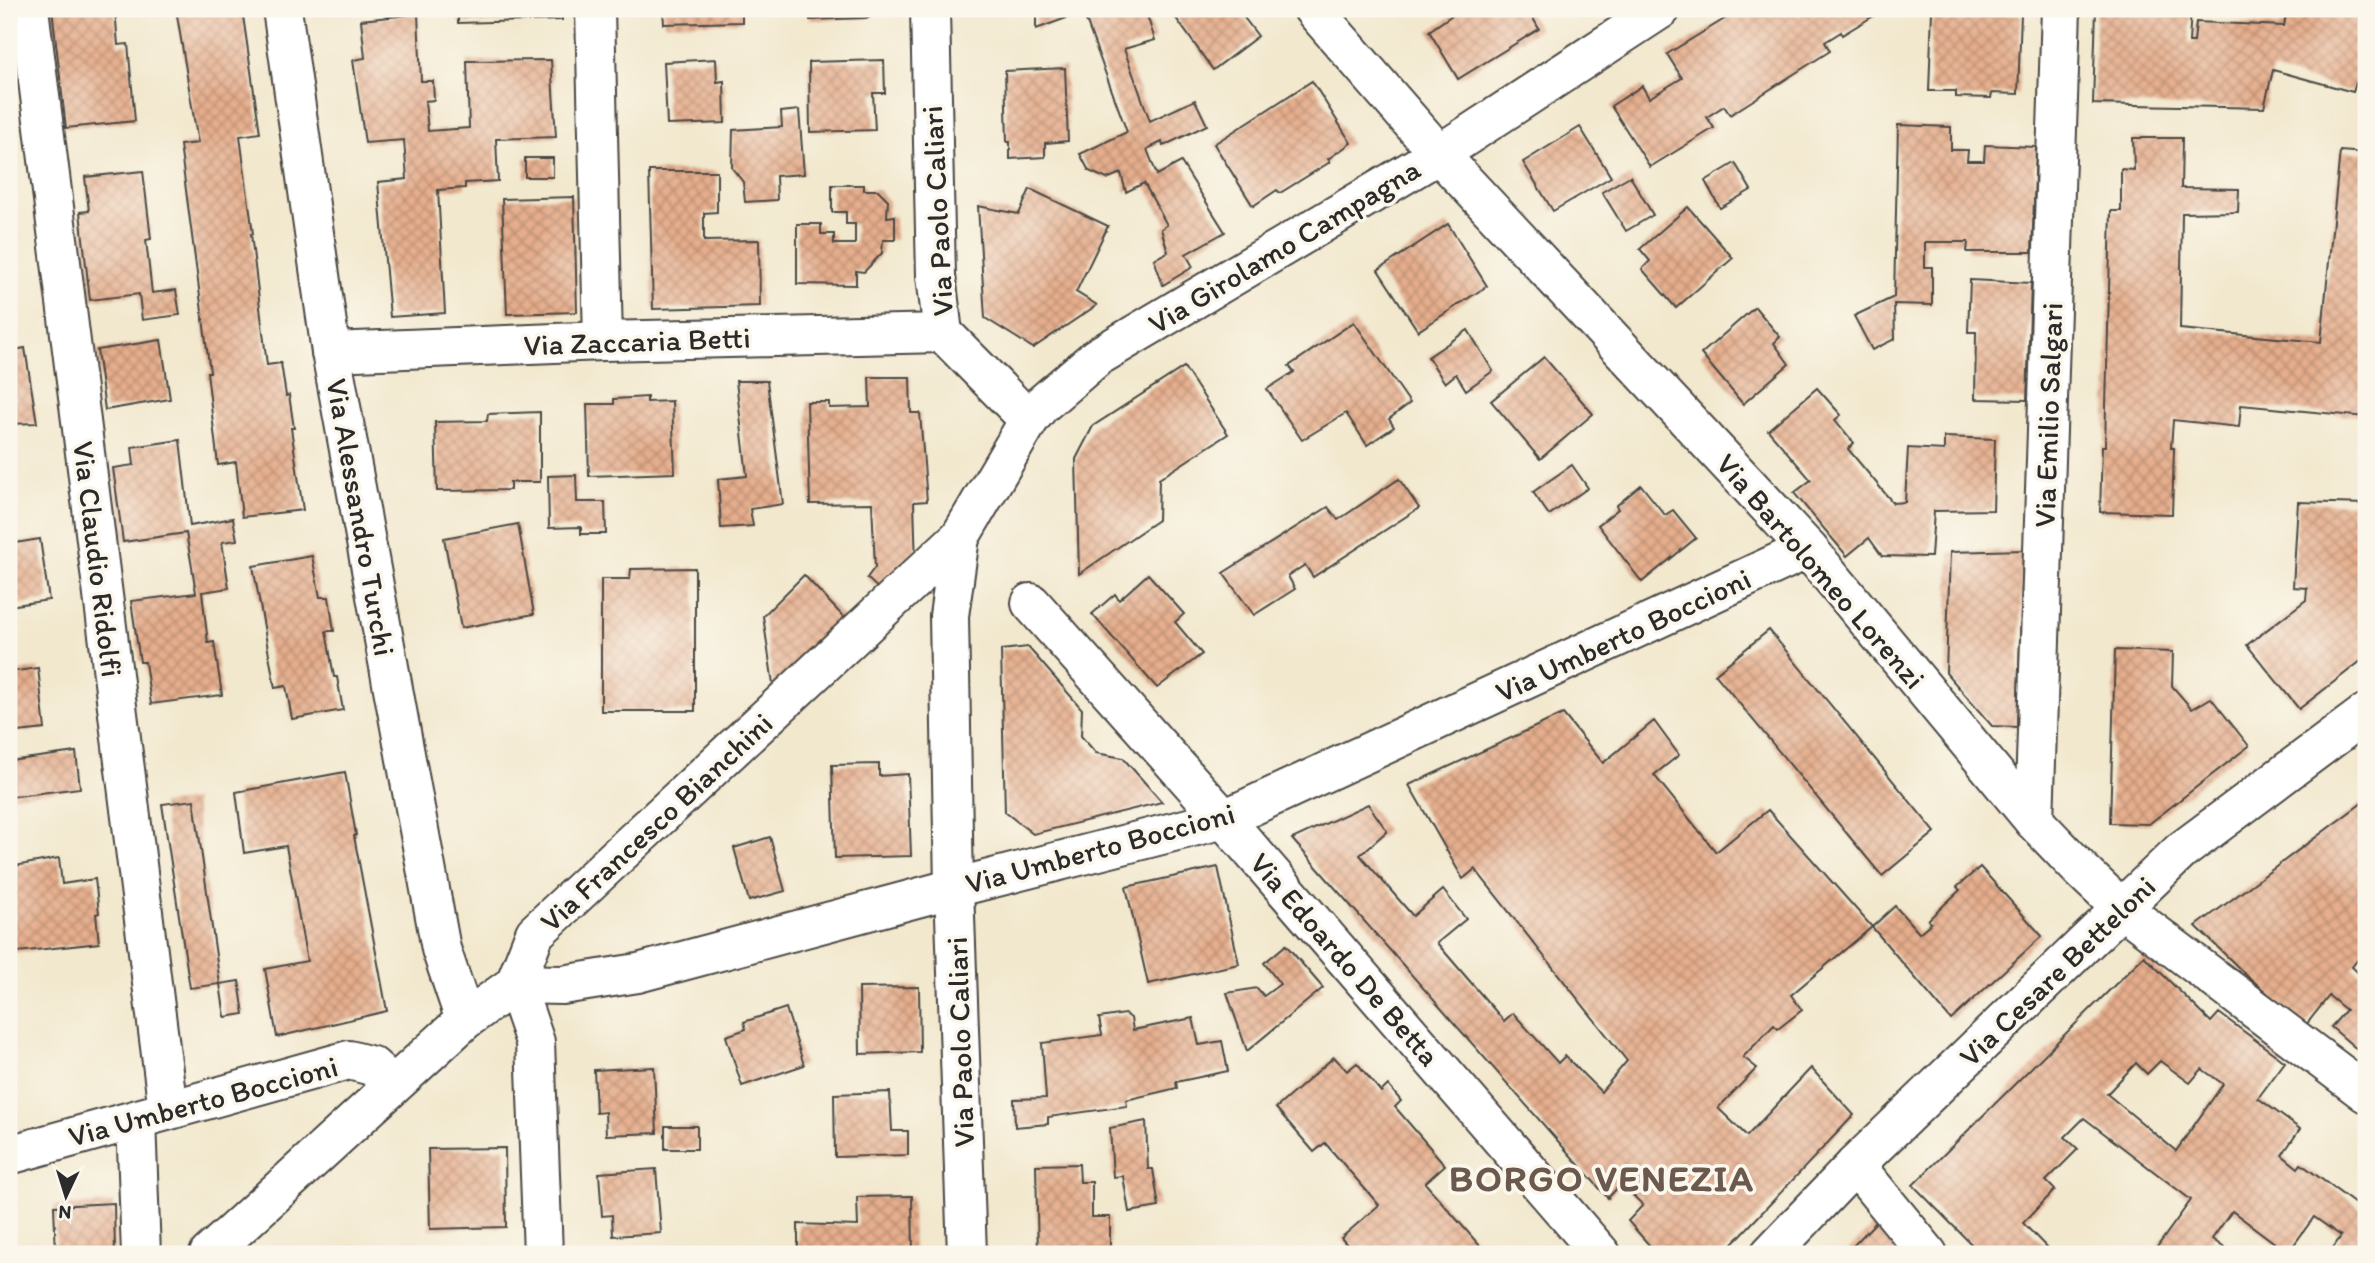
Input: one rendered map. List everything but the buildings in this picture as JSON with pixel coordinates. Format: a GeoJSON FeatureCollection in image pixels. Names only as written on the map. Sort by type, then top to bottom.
{"type":"FeatureCollection","features":[{"type":"Feature","properties":{"kind":"street","name":"Via Alessandro Turchi"},"geometry":{"type":"LineString","coordinates":[[282,9],[331,352],[441,949],[465,1020]]}},
{"type":"Feature","properties":{"kind":"street"},"geometry":{"type":"LineString","coordinates":[[595,9],[603,341]]}},
{"type":"Feature","properties":{"kind":"street","name":"Via Paolo Caliari"},"geometry":{"type":"LineString","coordinates":[[930,9],[936,276],[943,333],[1029,420]]}},
{"type":"Feature","properties":{"kind":"street","name":"Via Bartolomeo Lorenzi"},"geometry":{"type":"LineString","coordinates":[[1313,9],[1439,154],[1808,549],[2034,821],[2121,908],[2366,1093]]}},
{"type":"Feature","properties":{"kind":"street","name":"Via Girolamo Campagna"},"geometry":{"type":"LineString","coordinates":[[960,537],[1029,420],[1041,405],[1097,357],[1439,154],[1661,9]]}},
{"type":"Feature","properties":{"kind":"street","name":"Via Emilio Salgari"},"geometry":{"type":"LineString","coordinates":[[2034,821],[2061,9]]}},
{"type":"Feature","properties":{"kind":"street","name":"Via Claudio Ridolfi"},"geometry":{"type":"LineString","coordinates":[[23,21],[152,1115],[141,1254]]}},
{"type":"Feature","properties":{"kind":"street","name":"Via Zaccaria Betti"},"geometry":{"type":"LineString","coordinates":[[331,352],[603,341],[943,333]]}},
{"type":"Feature","properties":{"kind":"street","name":"Via Paolo Caliari"},"geometry":{"type":"LineString","coordinates":[[960,537],[949,616],[954,888],[967,1254]]}},
{"type":"Feature","properties":{"kind":"street","name":"Via Francesco Bianchini"},"geometry":{"type":"LineString","coordinates":[[515,984],[535,933],[960,537]]}},
{"type":"Feature","properties":{"kind":"street","name":"Via Umberto Boccioni"},"geometry":{"type":"LineString","coordinates":[[515,984],[562,985],[638,973],[1224,819],[1808,549]]}},
{"type":"Feature","properties":{"kind":"street","name":"Via Edoardo De Betta"},"geometry":{"type":"LineString","coordinates":[[1031,603],[1224,819],[1601,1254]]}},
{"type":"Feature","properties":{"kind":"street","name":"Via Cesare Betteloni"},"geometry":{"type":"LineString","coordinates":[[1770,1254],[1855,1165],[2181,851],[2366,713]]}},
{"type":"Feature","properties":{"kind":"street"},"geometry":{"type":"LineString","coordinates":[[209,1254],[392,1084],[465,1020],[515,984],[534,1042],[543,1254]]}},
{"type":"Feature","properties":{"kind":"street","name":"Via Umberto Boccioni"},"geometry":{"type":"LineString","coordinates":[[9,1155],[349,1060],[372,1066],[392,1084]]}},
{"type":"Feature","properties":{"kind":"street"},"geometry":{"type":"LineString","coordinates":[[1855,1165],[1928,1254]]}},
{"type":"Feature","properties":{"kind":"district","name":"BORGO VENEZIA"},"geometry":{"type":"Point","coordinates":[1602,1178]}}]}
